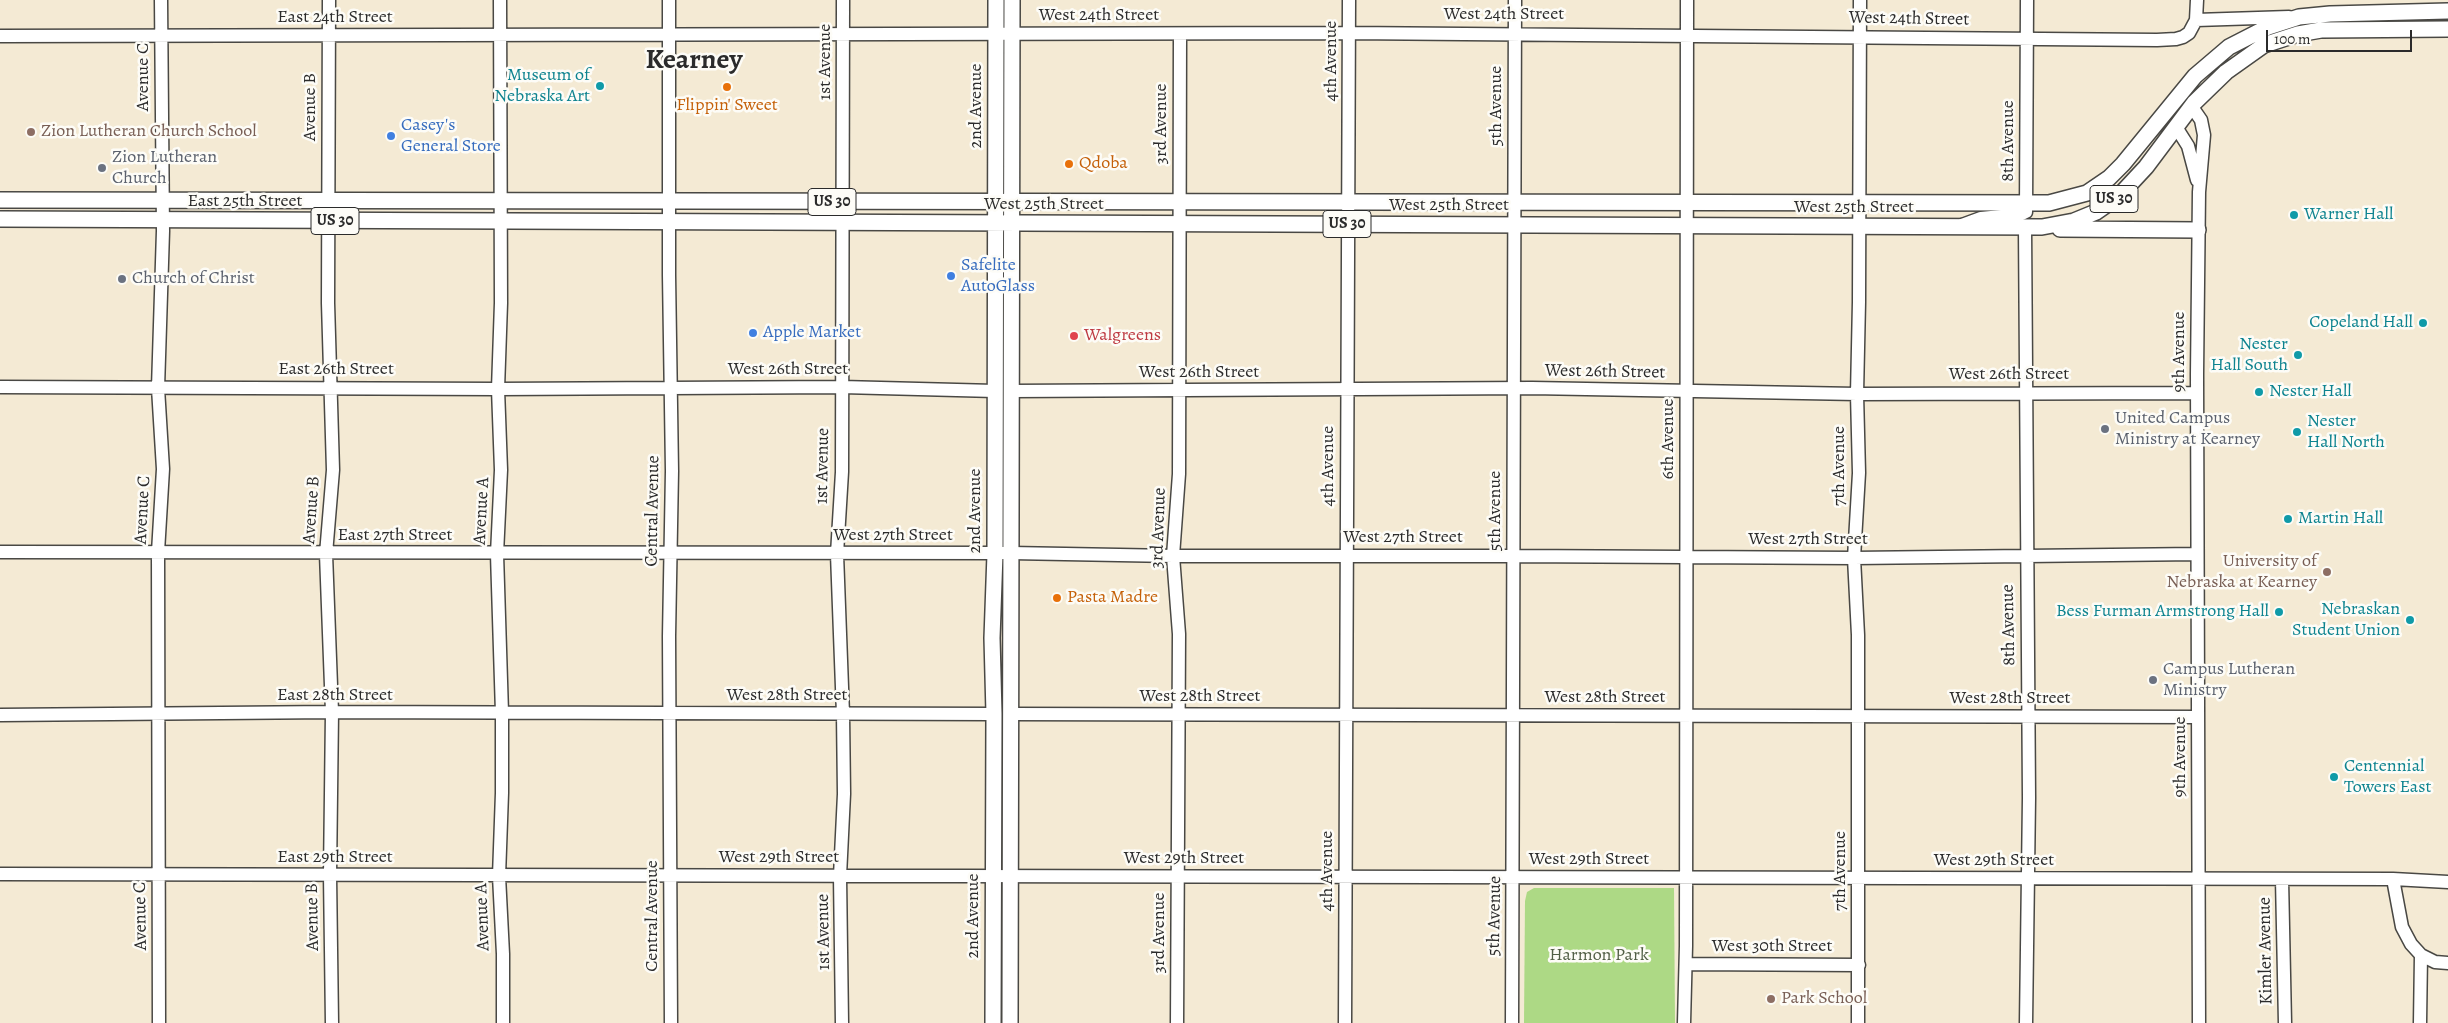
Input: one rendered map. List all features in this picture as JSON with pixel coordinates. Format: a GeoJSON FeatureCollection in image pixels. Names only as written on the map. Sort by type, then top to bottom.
{"type":"FeatureCollection","features":[{"type":"Feature","properties":{"kind":"main road","name":"2nd Avenue"},"geometry":{"type":"LineString","coordinates":[[993,1023],[994,714],[992,638],[996,0]]}},
{"type":"Feature","properties":{"kind":"main road","name":"2nd Avenue"},"geometry":{"type":"LineString","coordinates":[[1010,1023],[1012,0]]}},
{"type":"Feature","properties":{"kind":"main road","name":"US 30"},"geometry":{"type":"LineString","coordinates":[[2183,92],[2195,76],[2229,47],[2268,26],[2299,16],[2448,10]]}},
{"type":"Feature","properties":{"kind":"main road","name":"US 30"},"geometry":{"type":"LineString","coordinates":[[2176,127],[2192,107],[2226,72],[2249,54],[2264,46],[2298,34],[2321,30],[2448,29]]}},
{"type":"Feature","properties":{"kind":"main road","name":"West 25th Street"},"geometry":{"type":"LineString","coordinates":[[669,202],[2049,204],[2087,192],[2109,178],[2183,92]]}},
{"type":"Feature","properties":{"kind":"main road"},"geometry":{"type":"LineString","coordinates":[[2176,127],[2173,122],[2174,110],[2183,92]]}},
{"type":"Feature","properties":{"kind":"main road","name":"West 25th Street"},"geometry":{"type":"LineString","coordinates":[[669,221],[2042,226],[2074,221],[2096,212],[2119,196],[2146,167],[2176,127]]}},
{"type":"Feature","properties":{"kind":"main road","name":"East 25th Street"},"geometry":{"type":"LineString","coordinates":[[0,200],[669,202]]}},
{"type":"Feature","properties":{"kind":"main road","name":"East 25th Street"},"geometry":{"type":"LineString","coordinates":[[0,220],[669,221]]}},
{"type":"Feature","properties":{"kind":"main road"},"geometry":{"type":"LineString","coordinates":[[2042,226],[2076,230],[2198,230]]}},
{"type":"Feature","properties":{"kind":"street","name":"Avenue C"},"geometry":{"type":"LineString","coordinates":[[159,1023],[158,552],[163,470],[158,388],[163,220],[161,0]]}},
{"type":"Feature","properties":{"kind":"street","name":"Avenue B"},"geometry":{"type":"LineString","coordinates":[[329,0],[329,388],[333,470],[326,554],[332,712],[330,876],[332,1023]]}},
{"type":"Feature","properties":{"kind":"street","name":"Avenue A"},"geometry":{"type":"LineString","coordinates":[[500,0],[501,221],[498,389],[502,470],[497,554],[502,713],[499,876],[503,954],[503,1023]]}},
{"type":"Feature","properties":{"kind":"street","name":"Central Avenue"},"geometry":{"type":"LineString","coordinates":[[669,0],[671,1023]]}},
{"type":"Feature","properties":{"kind":"street","name":"1st Avenue"},"geometry":{"type":"LineString","coordinates":[[842,1023],[840,876],[844,794],[837,554],[842,472],[843,0]]}},
{"type":"Feature","properties":{"kind":"street","name":"4th Avenue"},"geometry":{"type":"LineString","coordinates":[[1346,1023],[1349,0]]}},
{"type":"Feature","properties":{"kind":"street","name":"5th Avenue"},"geometry":{"type":"LineString","coordinates":[[1512,1023],[1514,878],[1515,0]]}},
{"type":"Feature","properties":{"kind":"street","name":"6th Avenue"},"geometry":{"type":"LineString","coordinates":[[1684,1023],[1686,964],[1687,0]]}},
{"type":"Feature","properties":{"kind":"street","name":"7th Avenue"},"geometry":{"type":"LineString","coordinates":[[1858,1023],[1858,635],[1854,558],[1859,473],[1857,394],[1860,226],[1860,0]]}},
{"type":"Feature","properties":{"kind":"street","name":"8th Avenue"},"geometry":{"type":"LineString","coordinates":[[1959,226],[1980,218],[2026,212],[2027,0]]}},
{"type":"Feature","properties":{"kind":"street"},"geometry":{"type":"LineString","coordinates":[[2197,0],[2196,20],[2299,16]]}},
{"type":"Feature","properties":{"kind":"street","name":"West 24th Street"},"geometry":{"type":"LineString","coordinates":[[669,36],[1349,33],[2176,39],[2183,38],[2189,33],[2196,20]]}},
{"type":"Feature","properties":{"kind":"street","name":"3rd Avenue"},"geometry":{"type":"LineString","coordinates":[[1177,1023],[1179,634],[1173,556],[1179,474],[1180,34]]}},
{"type":"Feature","properties":{"kind":"street","name":"East 24th Street"},"geometry":{"type":"LineString","coordinates":[[0,36],[669,36]]}},
{"type":"Feature","properties":{"kind":"street","name":"9th Avenue"},"geometry":{"type":"LineString","coordinates":[[2192,107],[2200,120],[2204,135],[2198,192],[2198,1023]]}},
{"type":"Feature","properties":{"kind":"street","name":"9th Avenue"},"geometry":{"type":"LineString","coordinates":[[2176,127],[2188,146],[2198,192]]}},
{"type":"Feature","properties":{"kind":"street","name":"8th Avenue"},"geometry":{"type":"LineString","coordinates":[[2025,227],[2028,716],[2026,1023]]}},
{"type":"Feature","properties":{"kind":"street","name":"East 26th Street"},"geometry":{"type":"LineString","coordinates":[[0,387],[671,389]]}},
{"type":"Feature","properties":{"kind":"street","name":"West 26th Street"},"geometry":{"type":"LineString","coordinates":[[671,389],[842,387],[995,391]]}},
{"type":"Feature","properties":{"kind":"street","name":"West 26th Street"},"geometry":{"type":"LineString","coordinates":[[1012,391],[1514,388],[1857,394],[2026,392],[2197,393]]}},
{"type":"Feature","properties":{"kind":"street","name":"East 27th Street"},"geometry":{"type":"LineString","coordinates":[[0,552],[326,554],[669,553]]}},
{"type":"Feature","properties":{"kind":"street","name":"West 27th Street"},"geometry":{"type":"LineString","coordinates":[[669,553],[1854,558],[2197,554]]}},
{"type":"Feature","properties":{"kind":"street","name":"East 28th Street"},"geometry":{"type":"LineString","coordinates":[[0,715],[158,716],[332,712],[671,713]]}},
{"type":"Feature","properties":{"kind":"street","name":"West 28th Street"},"geometry":{"type":"LineString","coordinates":[[671,713],[994,714]]}},
{"type":"Feature","properties":{"kind":"street","name":"West 28th Street"},"geometry":{"type":"LineString","coordinates":[[1011,714],[2198,717]]}},
{"type":"Feature","properties":{"kind":"street","name":"East 29th Street"},"geometry":{"type":"LineString","coordinates":[[0,874],[670,876]]}},
{"type":"Feature","properties":{"kind":"street","name":"West 29th Street"},"geometry":{"type":"LineString","coordinates":[[670,876],[2198,878],[2393,879],[2448,882]]}},
{"type":"Feature","properties":{"kind":"street","name":"Kimler Avenue"},"geometry":{"type":"LineString","coordinates":[[2282,879],[2285,1023]]}},
{"type":"Feature","properties":{"kind":"street"},"geometry":{"type":"LineString","coordinates":[[2393,879],[2402,927],[2411,944],[2421,955],[2435,962],[2448,962]]}},
{"type":"Feature","properties":{"kind":"street"},"geometry":{"type":"LineString","coordinates":[[2420,1023],[2421,955]]}},
{"type":"Feature","properties":{"kind":"street","name":"West 30th Street"},"geometry":{"type":"LineString","coordinates":[[1686,964],[1859,965]]}},
{"type":"Feature","properties":{"kind":"green space","name":"Harmon Park"},"geometry":{"type":"Polygon","coordinates":[[[1534,888],[1674,888],[1675,1023],[1524,1023],[1525,901],[1527,892],[1534,888]]]}},
{"type":"Feature","properties":{"kind":"place","name":"Museum of Nebraska Art"},"geometry":{"type":"Point","coordinates":[600,86]}},
{"type":"Feature","properties":{"kind":"place","name":"Flippin' Sweet"},"geometry":{"type":"Point","coordinates":[727,87]}},
{"type":"Feature","properties":{"kind":"place","name":"Zion Lutheran Church School"},"geometry":{"type":"Point","coordinates":[31,132]}},
{"type":"Feature","properties":{"kind":"place","name":"Casey's General Store"},"geometry":{"type":"Point","coordinates":[391,136]}},
{"type":"Feature","properties":{"kind":"place","name":"Qdoba"},"geometry":{"type":"Point","coordinates":[1069,164]}},
{"type":"Feature","properties":{"kind":"place","name":"Zion Lutheran Church"},"geometry":{"type":"Point","coordinates":[102,168]}},
{"type":"Feature","properties":{"kind":"place","name":"Warner Hall"},"geometry":{"type":"Point","coordinates":[2294,215]}},
{"type":"Feature","properties":{"kind":"place","name":"Safelite AutoGlass"},"geometry":{"type":"Point","coordinates":[951,276]}},
{"type":"Feature","properties":{"kind":"place","name":"Church of Christ"},"geometry":{"type":"Point","coordinates":[122,279]}},
{"type":"Feature","properties":{"kind":"place","name":"Copeland Hall"},"geometry":{"type":"Point","coordinates":[2423,323]}},
{"type":"Feature","properties":{"kind":"place","name":"Apple Market"},"geometry":{"type":"Point","coordinates":[753,333]}},
{"type":"Feature","properties":{"kind":"place","name":"Walgreens"},"geometry":{"type":"Point","coordinates":[1074,336]}},
{"type":"Feature","properties":{"kind":"place","name":"Nester Hall South"},"geometry":{"type":"Point","coordinates":[2298,355]}},
{"type":"Feature","properties":{"kind":"place","name":"Nester Hall"},"geometry":{"type":"Point","coordinates":[2259,392]}},
{"type":"Feature","properties":{"kind":"place","name":"United Campus Ministry at Kearney"},"geometry":{"type":"Point","coordinates":[2105,429]}},
{"type":"Feature","properties":{"kind":"place","name":"Nester Hall North"},"geometry":{"type":"Point","coordinates":[2297,432]}},
{"type":"Feature","properties":{"kind":"place","name":"Martin Hall"},"geometry":{"type":"Point","coordinates":[2288,519]}},
{"type":"Feature","properties":{"kind":"place","name":"University of Nebraska at Kearney"},"geometry":{"type":"Point","coordinates":[2327,572]}},
{"type":"Feature","properties":{"kind":"place","name":"Pasta Madre"},"geometry":{"type":"Point","coordinates":[1057,598]}},
{"type":"Feature","properties":{"kind":"place","name":"Bess Furman Armstrong Hall"},"geometry":{"type":"Point","coordinates":[2279,612]}},
{"type":"Feature","properties":{"kind":"place","name":"Nebraskan Student Union"},"geometry":{"type":"Point","coordinates":[2410,620]}},
{"type":"Feature","properties":{"kind":"place","name":"Campus Lutheran Ministry"},"geometry":{"type":"Point","coordinates":[2153,680]}},
{"type":"Feature","properties":{"kind":"place","name":"Centennial Towers East"},"geometry":{"type":"Point","coordinates":[2334,777]}},
{"type":"Feature","properties":{"kind":"place","name":"Park School"},"geometry":{"type":"Point","coordinates":[1771,999]}},
{"type":"Feature","properties":{"kind":"district","name":"Kearney"},"geometry":{"type":"Point","coordinates":[694,61]}}]}
